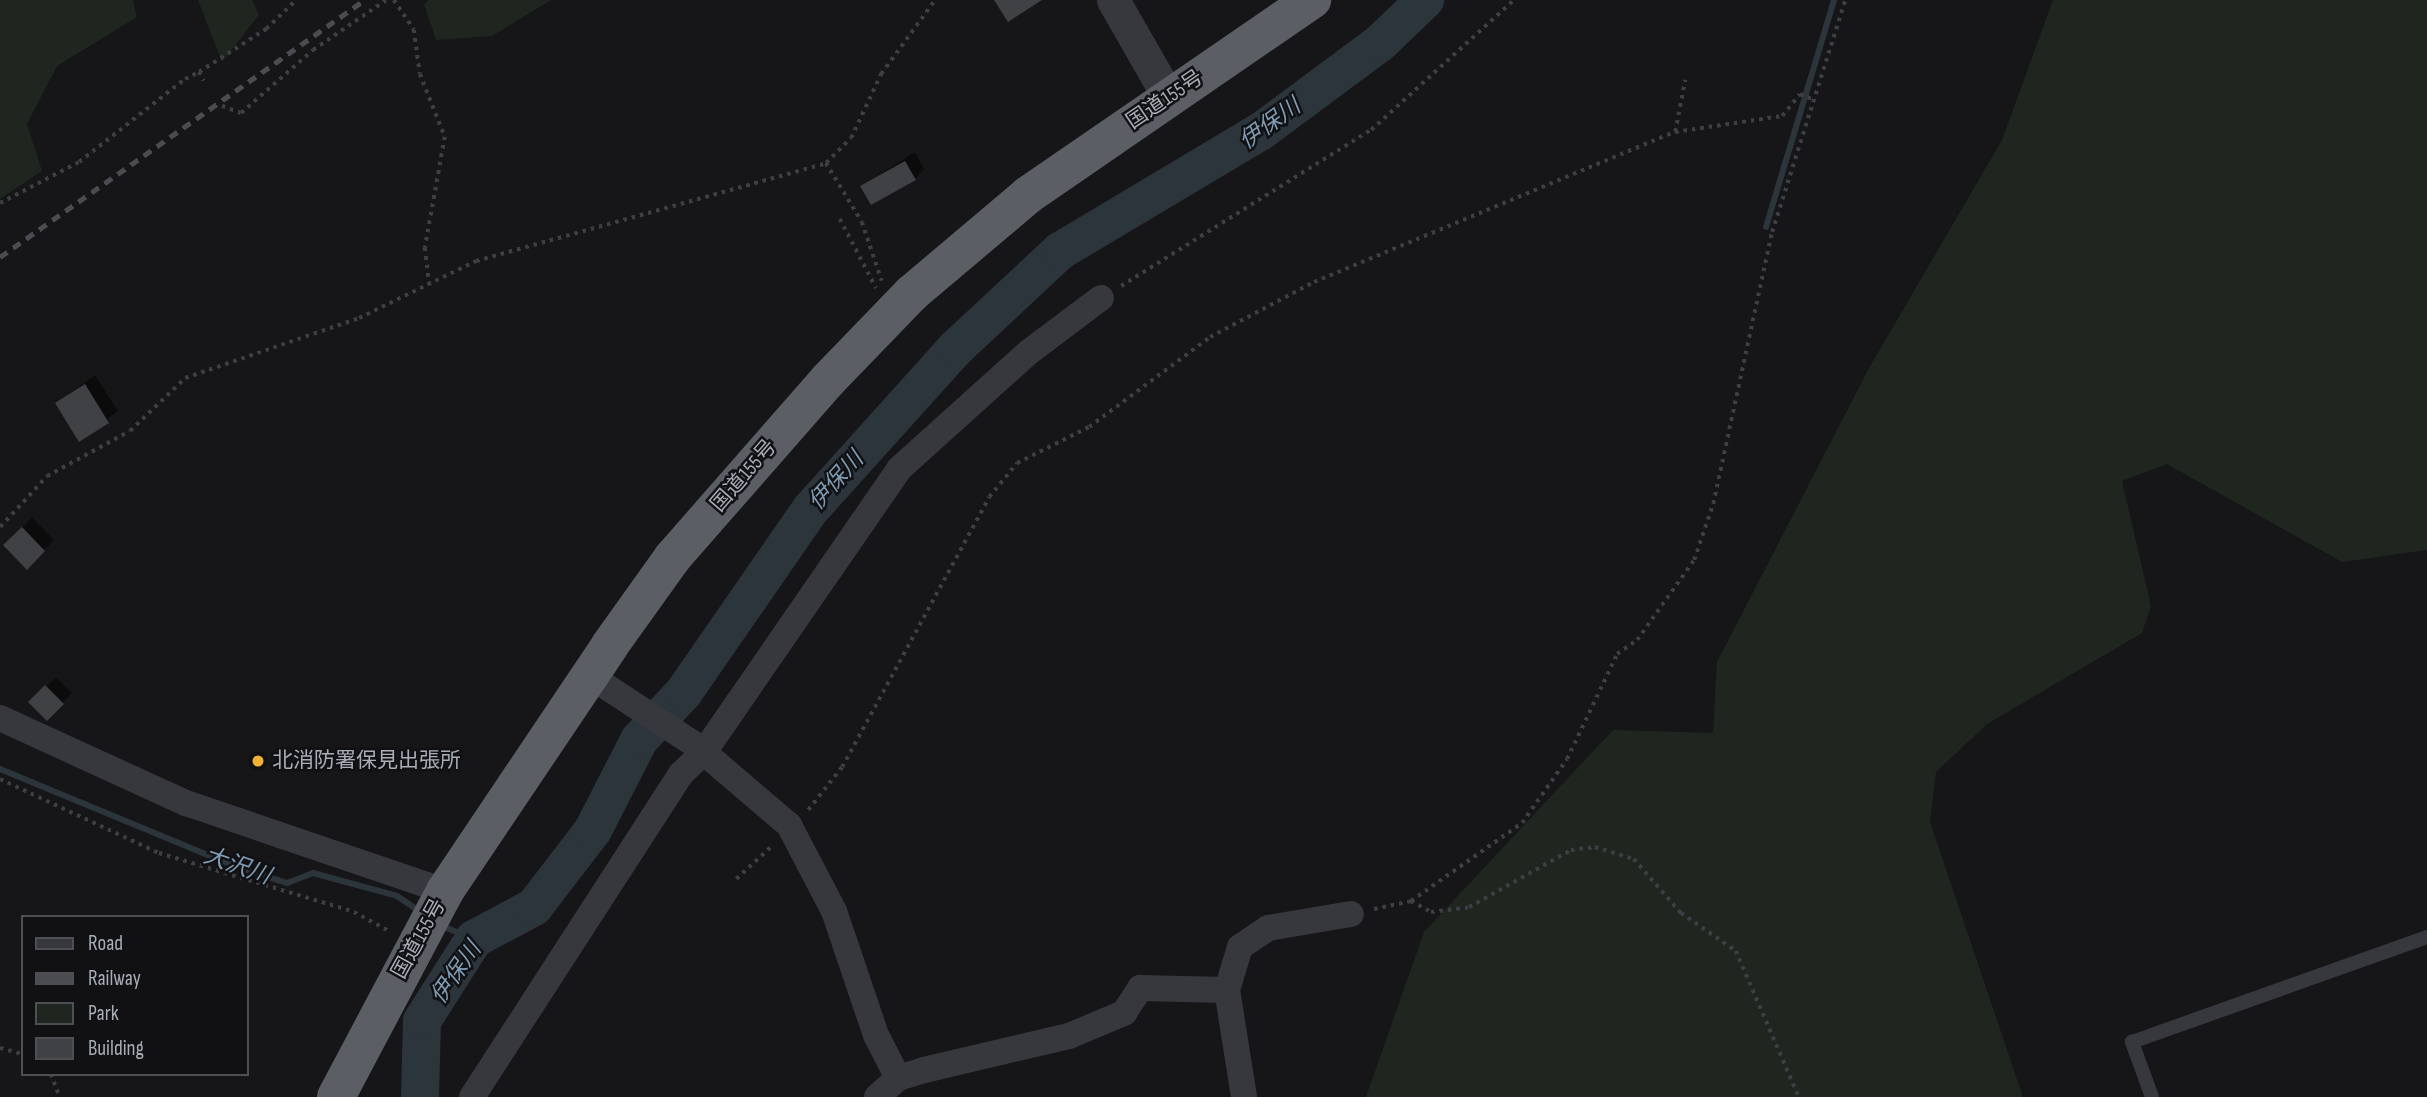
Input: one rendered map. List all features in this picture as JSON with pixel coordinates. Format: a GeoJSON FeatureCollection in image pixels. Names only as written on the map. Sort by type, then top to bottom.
{"type":"FeatureCollection","features":[{"type":"Feature","properties":{"kind":"highway","name":"国道155号"},"geometry":{"type":"LineString","coordinates":[[336,1097],[445,891],[673,557],[905,300],[1028,195],[1168,96],[1312,0]]}},
{"type":"Feature","properties":{"kind":"street"},"geometry":{"type":"LineString","coordinates":[[1113,0],[1168,96]]}},
{"type":"Feature","properties":{"kind":"street"},"geometry":{"type":"LineString","coordinates":[[472,1097],[522,1011],[682,773],[899,469],[1029,352],[1101,298]]}},
{"type":"Feature","properties":{"kind":"street"},"geometry":{"type":"LineString","coordinates":[[590,676],[699,748],[791,828],[834,911],[876,1035],[898,1078]]}},
{"type":"Feature","properties":{"kind":"street"},"geometry":{"type":"LineString","coordinates":[[0,718],[186,803],[445,891]]}},
{"type":"Feature","properties":{"kind":"street"},"geometry":{"type":"LineString","coordinates":[[1244,1097],[1227,990],[1230,966],[1254,936],[1282,924],[1350,914]]}},
{"type":"Feature","properties":{"kind":"street"},"geometry":{"type":"LineString","coordinates":[[877,1097],[898,1078],[1069,1036],[1124,1013],[1140,988],[1227,990]]}},
{"type":"Feature","properties":{"kind":"lane"},"geometry":{"type":"LineString","coordinates":[[2152,1097],[2132,1042],[2427,937]]}},
{"type":"Feature","properties":{"kind":"path"},"geometry":{"type":"LineString","coordinates":[[0,203],[79,162],[199,72],[266,29],[296,0]]}},
{"type":"Feature","properties":{"kind":"path"},"geometry":{"type":"LineString","coordinates":[[222,106],[241,113],[313,50],[386,0]]}},
{"type":"Feature","properties":{"kind":"path"},"geometry":{"type":"LineString","coordinates":[[394,0],[414,30],[420,74],[445,137],[425,248],[430,286]]}},
{"type":"Feature","properties":{"kind":"path"},"geometry":{"type":"LineString","coordinates":[[0,527],[47,476],[130,431],[184,379],[430,286],[476,261],[826,163],[851,138],[881,74],[935,0]]}},
{"type":"Feature","properties":{"kind":"path"},"geometry":{"type":"LineString","coordinates":[[1101,298],[1371,130],[1514,0]]}},
{"type":"Feature","properties":{"kind":"path"},"geometry":{"type":"LineString","coordinates":[[1350,914],[1411,901],[1522,823],[1567,759],[1616,654],[1637,640],[1693,560],[1713,504],[1772,232],[1846,0]]}},
{"type":"Feature","properties":{"kind":"path"},"geometry":{"type":"LineString","coordinates":[[199,72],[204,81]]}},
{"type":"Feature","properties":{"kind":"path"},"geometry":{"type":"LineString","coordinates":[[1675,132],[1685,80]]}},
{"type":"Feature","properties":{"kind":"path"},"geometry":{"type":"LineString","coordinates":[[736,879],[791,828],[842,767],[989,498],[1017,463],[1089,426],[1210,337],[1314,282],[1675,132],[1782,116],[1800,94],[1814,100]]}},
{"type":"Feature","properties":{"kind":"path"},"geometry":{"type":"LineString","coordinates":[[826,163],[862,222],[885,292],[867,277],[840,219]]}},
{"type":"Feature","properties":{"kind":"path"},"geometry":{"type":"LineString","coordinates":[[0,779],[159,853],[354,912],[414,947]]}},
{"type":"Feature","properties":{"kind":"path"},"geometry":{"type":"LineString","coordinates":[[1411,901],[1431,912],[1469,907],[1571,849],[1595,847],[1634,859],[1681,914],[1741,959],[1798,1097]]}},
{"type":"Feature","properties":{"kind":"path"},"geometry":{"type":"LineString","coordinates":[[0,1048],[21,1053]]}},
{"type":"Feature","properties":{"kind":"path"},"geometry":{"type":"LineString","coordinates":[[52,1076],[60,1097]]}},
{"type":"Feature","properties":{"kind":"green space"},"geometry":{"type":"Polygon","coordinates":[[[0,0],[133,0],[137,17],[57,66],[27,124],[42,171],[0,199],[0,0]]]}},
{"type":"Feature","properties":{"kind":"green space"},"geometry":{"type":"Polygon","coordinates":[[[198,0],[252,0],[259,15],[222,62],[198,0]]]}},
{"type":"Feature","properties":{"kind":"green space"},"geometry":{"type":"Polygon","coordinates":[[[429,0],[551,0],[492,36],[436,40],[424,4],[429,0]]]}},
{"type":"Feature","properties":{"kind":"green space"},"geometry":{"type":"Polygon","coordinates":[[[2053,0],[2427,0],[2427,550],[2342,562],[2167,464],[2122,481],[2151,606],[2142,633],[1987,724],[1936,772],[1930,822],[2023,1097],[1366,1097],[1424,932],[1613,730],[1713,733],[1717,662],[1868,370],[2002,140],[2053,0]]]}},
{"type":"Feature","properties":{"kind":"building"},"geometry":{"type":"Polygon","coordinates":[[[994,0],[1042,0],[1008,22],[994,0]]]}},
{"type":"Feature","properties":{"kind":"building"},"geometry":{"type":"Polygon","coordinates":[[[905,161],[916,180],[871,205],[860,186],[905,161]]]}},
{"type":"Feature","properties":{"kind":"building"},"geometry":{"type":"Polygon","coordinates":[[[85,384],[109,423],[79,442],[55,403],[85,384]]]}},
{"type":"Feature","properties":{"kind":"building"},"geometry":{"type":"Polygon","coordinates":[[[22,527],[45,551],[27,570],[3,545],[22,527]]]}},
{"type":"Feature","properties":{"kind":"building"},"geometry":{"type":"Polygon","coordinates":[[[45,685],[64,704],[47,721],[28,702],[45,685]]]}},
{"type":"Feature","properties":{"kind":"waterway","name":"伊保川"},"geometry":{"type":"LineString","coordinates":[[420,1097],[422,1021],[474,939],[534,907],[593,830],[639,740],[684,692],[810,510],[956,348],[1060,251],[1260,132],[1381,42],[1425,0]]}},
{"type":"Feature","properties":{"kind":"waterway"},"geometry":{"type":"LineString","coordinates":[[1766,227],[1834,0]]}},
{"type":"Feature","properties":{"kind":"waterway","name":"大沢川"},"geometry":{"type":"LineString","coordinates":[[0,769],[234,866],[287,883],[313,873],[397,896],[421,912]]}},
{"type":"Feature","properties":{"kind":"waterway","name":"大沢川"},"geometry":{"type":"LineString","coordinates":[[442,926],[474,939]]}},
{"type":"Feature","properties":{"kind":"railway"},"geometry":{"type":"LineString","coordinates":[[0,257],[364,0]]}},
{"type":"Feature","properties":{"kind":"place","name":"北消防署保見出張所"},"geometry":{"type":"Point","coordinates":[258,761]}}]}
